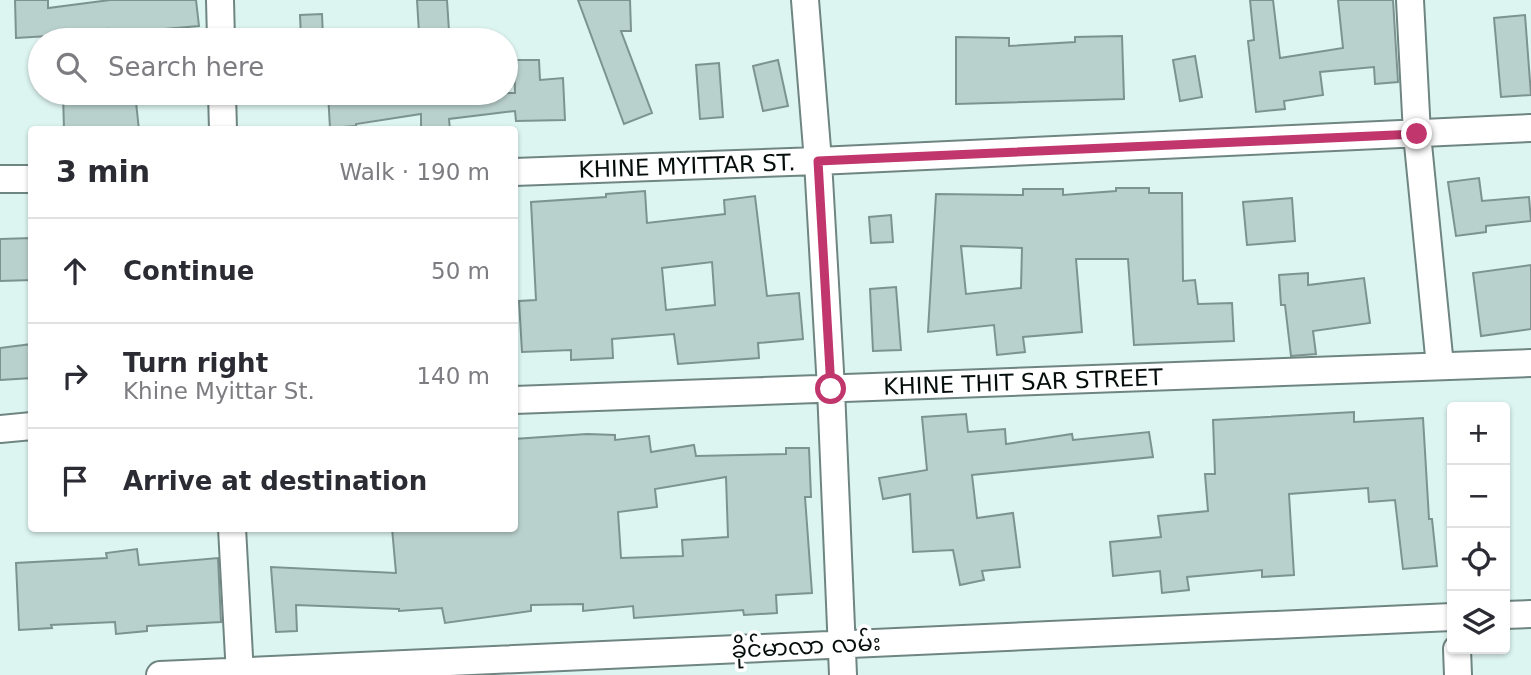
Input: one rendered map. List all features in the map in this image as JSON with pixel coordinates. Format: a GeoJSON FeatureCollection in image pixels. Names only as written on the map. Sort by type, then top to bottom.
{"type":"FeatureCollection","features":[{"type":"Feature","properties":{"kind":"street"},"geometry":{"type":"LineString","coordinates":[[220,0],[221,28]]}},
{"type":"Feature","properties":{"kind":"street"},"geometry":{"type":"LineString","coordinates":[[805,0],[818,161],[831,389],[843,675]]}},
{"type":"Feature","properties":{"kind":"street"},"geometry":{"type":"LineString","coordinates":[[1410,0],[1417,134],[1440,366]]}},
{"type":"Feature","properties":{"kind":"street"},"geometry":{"type":"LineString","coordinates":[[222,105],[223,126]]}},
{"type":"Feature","properties":{"kind":"street","name":"KHINE MYITTAR ST."},"geometry":{"type":"LineString","coordinates":[[518,172],[818,161],[1531,128]]}},
{"type":"Feature","properties":{"kind":"street"},"geometry":{"type":"LineString","coordinates":[[0,179],[28,179]]}},
{"type":"Feature","properties":{"kind":"street","name":"KHINE THIT SAR STREET"},"geometry":{"type":"LineString","coordinates":[[518,400],[1531,363]]}},
{"type":"Feature","properties":{"kind":"street"},"geometry":{"type":"LineString","coordinates":[[0,429],[28,426]]}},
{"type":"Feature","properties":{"kind":"street"},"geometry":{"type":"LineString","coordinates":[[232,532],[239,673]]}},
{"type":"Feature","properties":{"kind":"street"},"geometry":{"type":"LineString","coordinates":[[1510,615],[1531,614]]}},
{"type":"Feature","properties":{"kind":"street","name":"ခိုင်မာလာ လမ်း"},"geometry":{"type":"LineString","coordinates":[[160,675],[1447,617]]}},
{"type":"Feature","properties":{"kind":"street"},"geometry":{"type":"LineString","coordinates":[[1457,654],[1458,675]]}},
{"type":"Feature","properties":{"kind":"building"},"geometry":{"type":"Polygon","coordinates":[[[15,0],[48,0],[48,8],[110,0],[196,0],[199,26],[28,28],[28,37],[16,38],[15,0]]]}},
{"type":"Feature","properties":{"kind":"building"},"geometry":{"type":"Polygon","coordinates":[[[417,0],[447,0],[449,28],[419,28],[417,0]]]}},
{"type":"Feature","properties":{"kind":"building"},"geometry":{"type":"Polygon","coordinates":[[[578,0],[630,0],[631,31],[621,31],[652,113],[624,124],[578,0]]]}},
{"type":"Feature","properties":{"kind":"building"},"geometry":{"type":"Polygon","coordinates":[[[1250,0],[1273,0],[1280,58],[1343,48],[1338,0],[1393,0],[1398,82],[1375,84],[1374,67],[1320,72],[1323,95],[1284,101],[1285,109],[1256,112],[1248,41],[1254,40],[1250,0]]]}},
{"type":"Feature","properties":{"kind":"building"},"geometry":{"type":"Polygon","coordinates":[[[322,14],[323,28],[301,28],[300,15],[322,14]]]}},
{"type":"Feature","properties":{"kind":"building"},"geometry":{"type":"Polygon","coordinates":[[[1525,15],[1531,95],[1501,97],[1494,18],[1525,15]]]}},
{"type":"Feature","properties":{"kind":"building"},"geometry":{"type":"Polygon","coordinates":[[[1122,36],[1124,99],[956,104],[956,37],[1009,38],[1009,46],[1075,42],[1075,37],[1122,36]]]}},
{"type":"Feature","properties":{"kind":"building"},"geometry":{"type":"Polygon","coordinates":[[[1195,56],[1202,97],[1180,101],[1173,60],[1195,56]]]}},
{"type":"Feature","properties":{"kind":"building"},"geometry":{"type":"Polygon","coordinates":[[[518,60],[539,60],[540,80],[563,78],[565,120],[516,121],[515,111],[449,119],[450,126],[421,126],[421,114],[356,126],[330,126],[329,105],[518,105],[518,60]]]}},
{"type":"Feature","properties":{"kind":"building"},"geometry":{"type":"Polygon","coordinates":[[[778,60],[788,106],[763,111],[753,66],[778,60]]]}},
{"type":"Feature","properties":{"kind":"building"},"geometry":{"type":"Polygon","coordinates":[[[719,63],[723,117],[700,119],[696,65],[719,63]]]}},
{"type":"Feature","properties":{"kind":"building"},"geometry":{"type":"Polygon","coordinates":[[[63,105],[136,105],[139,126],[64,126],[63,105]]]}},
{"type":"Feature","properties":{"kind":"building"},"geometry":{"type":"Polygon","coordinates":[[[1479,178],[1482,201],[1529,197],[1531,221],[1486,226],[1486,232],[1456,236],[1448,182],[1479,178]]]}},
{"type":"Feature","properties":{"kind":"building"},"geometry":{"type":"Polygon","coordinates":[[[1116,188],[1149,188],[1149,193],[1182,193],[1183,281],[1195,280],[1198,304],[1232,303],[1234,341],[1134,345],[1128,259],[1076,259],[1082,332],[1023,337],[1025,352],[997,355],[994,325],[928,332],[936,194],[1023,195],[1023,189],[1063,189],[1063,195],[1116,191],[1116,188]],[[961,246],[966,294],[1021,288],[1022,248],[961,246]]]}},
{"type":"Feature","properties":{"kind":"building"},"geometry":{"type":"Polygon","coordinates":[[[645,191],[647,223],[725,214],[724,200],[755,196],[767,296],[799,293],[803,339],[758,343],[759,358],[678,364],[674,334],[612,339],[613,358],[571,360],[571,350],[522,352],[519,301],[536,300],[531,202],[606,197],[606,194],[645,191]],[[712,262],[662,268],[666,310],[715,305],[712,262]]]}},
{"type":"Feature","properties":{"kind":"building"},"geometry":{"type":"Polygon","coordinates":[[[1292,198],[1295,241],[1247,245],[1243,202],[1292,198]]]}},
{"type":"Feature","properties":{"kind":"building"},"geometry":{"type":"Polygon","coordinates":[[[891,215],[893,242],[871,243],[869,217],[891,215]]]}},
{"type":"Feature","properties":{"kind":"building"},"geometry":{"type":"Polygon","coordinates":[[[28,238],[28,280],[0,281],[0,239],[28,238]]]}},
{"type":"Feature","properties":{"kind":"building"},"geometry":{"type":"Polygon","coordinates":[[[1531,265],[1531,329],[1481,336],[1473,273],[1531,265]]]}},
{"type":"Feature","properties":{"kind":"building"},"geometry":{"type":"Polygon","coordinates":[[[1308,273],[1308,285],[1364,278],[1370,323],[1313,331],[1316,354],[1291,356],[1285,305],[1281,305],[1279,275],[1308,273]]]}},
{"type":"Feature","properties":{"kind":"building"},"geometry":{"type":"Polygon","coordinates":[[[896,287],[901,350],[873,351],[870,289],[896,287]]]}},
{"type":"Feature","properties":{"kind":"building"},"geometry":{"type":"Polygon","coordinates":[[[28,344],[28,378],[0,380],[0,348],[28,344]]]}},
{"type":"Feature","properties":{"kind":"building"},"geometry":{"type":"Polygon","coordinates":[[[1354,412],[1354,422],[1423,418],[1429,519],[1432,519],[1437,566],[1403,569],[1395,500],[1369,502],[1368,488],[1289,494],[1294,575],[1262,577],[1262,570],[1187,577],[1189,590],[1162,593],[1160,571],[1113,576],[1110,542],[1161,537],[1158,516],[1208,511],[1205,474],[1215,474],[1213,420],[1354,412]]]}},
{"type":"Feature","properties":{"kind":"building"},"geometry":{"type":"Polygon","coordinates":[[[966,414],[968,432],[1005,429],[1006,444],[1072,434],[1073,440],[1149,432],[1153,457],[972,475],[977,518],[1013,513],[1020,567],[982,571],[984,580],[960,585],[953,550],[913,552],[910,494],[883,499],[879,478],[927,470],[922,417],[966,414]]]}},
{"type":"Feature","properties":{"kind":"building"},"geometry":{"type":"Polygon","coordinates":[[[587,434],[615,435],[615,440],[649,436],[651,452],[694,445],[696,456],[786,454],[786,448],[809,448],[811,497],[805,497],[812,593],[776,595],[777,613],[744,615],[743,610],[634,618],[633,606],[583,611],[583,604],[531,605],[531,611],[445,623],[442,608],[399,611],[296,605],[297,631],[276,632],[271,567],[396,573],[392,532],[518,532],[518,439],[587,434]],[[726,477],[655,489],[657,507],[618,512],[621,558],[683,556],[682,540],[728,537],[726,477]]]}},
{"type":"Feature","properties":{"kind":"building"},"geometry":{"type":"Polygon","coordinates":[[[137,549],[139,565],[218,558],[221,622],[147,626],[147,631],[116,634],[115,622],[51,625],[52,628],[19,630],[16,563],[107,558],[106,553],[137,549]]]}},
{"type":"Feature","properties":{"kind":"route"},"geometry":{"type":"LineString","coordinates":[[831,389],[818,161],[1417,134]]}}]}
